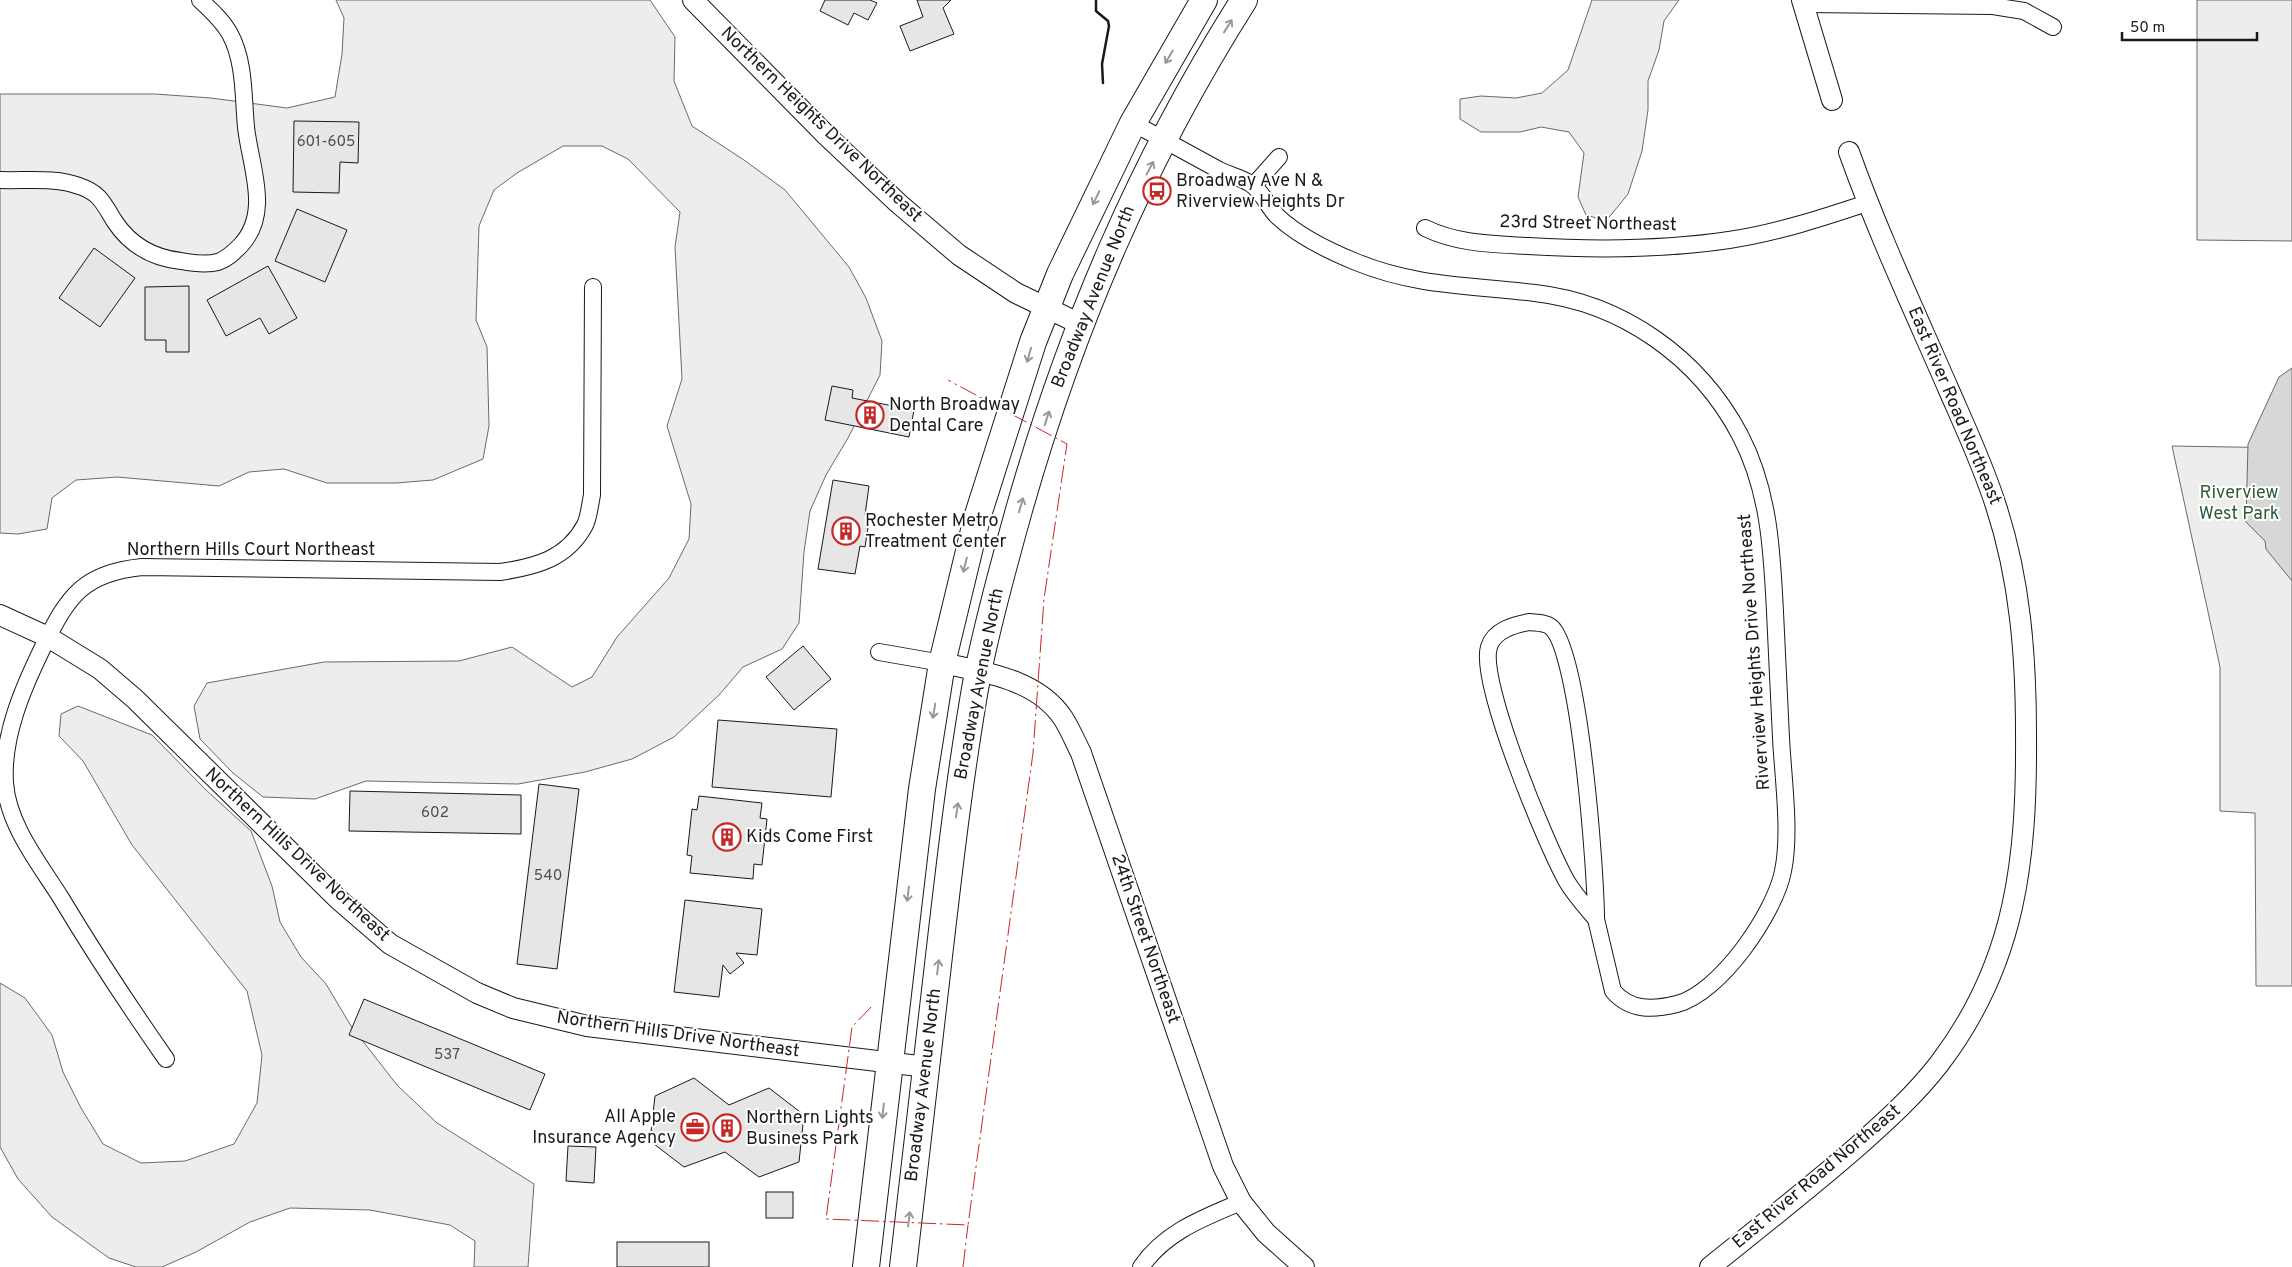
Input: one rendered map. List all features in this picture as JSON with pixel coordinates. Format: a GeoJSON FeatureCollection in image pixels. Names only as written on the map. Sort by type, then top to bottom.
{"type":"FeatureCollection","features":[{"type":"Feature","properties":{"kind":"main road","name":"Broadway Avenue North"},"geometry":{"type":"LineString","coordinates":[[866,1267],[888,1062],[922,789],[942,663],[977,518],[1033,342],[1081,228],[1133,123],[1204,0]]}},
{"type":"Feature","properties":{"kind":"main road","name":"Broadway Avenue North"},"geometry":{"type":"LineString","coordinates":[[903,1267],[957,808],[978,671],[1001,574],[1032,464],[1080,324],[1123,221],[1198,78],[1244,0]]}},
{"type":"Feature","properties":{"kind":"street"},"geometry":{"type":"LineString","coordinates":[[0,180],[60,182],[79,186],[94,194],[107,205],[115,221],[128,238],[146,253],[164,260],[193,263],[218,262],[233,254],[247,238],[255,218],[257,190],[244,106],[239,58],[230,34],[212,11],[200,0]]}},
{"type":"Feature","properties":{"kind":"street","name":"Northern Heights Drive Northeast"},"geometry":{"type":"LineString","coordinates":[[693,0],[827,136],[898,204],[979,269],[1016,293],[1080,324]]}},
{"type":"Feature","properties":{"kind":"street"},"geometry":{"type":"LineString","coordinates":[[1832,100],[1803,2],[1993,6],[2024,11],[2053,27]]}},
{"type":"Feature","properties":{"kind":"street","name":"Riverview Heights Drive Northeast"},"geometry":{"type":"LineString","coordinates":[[1133,123],[1219,170],[1254,185],[1279,218],[1300,234],[1328,250],[1366,266],[1419,282],[1570,298],[1613,314],[1663,345],[1700,378],[1727,413],[1750,456],[1765,501],[1772,554],[1785,818],[1783,873],[1766,912],[1719,977],[1702,993],[1684,1002],[1665,1007],[1634,1006],[1621,1000],[1614,991],[1596,919],[1592,823],[1578,728],[1563,652],[1551,627],[1542,623],[1516,624],[1494,638],[1489,646],[1487,670],[1491,686],[1528,795],[1551,851],[1567,882],[1596,919]]}},
{"type":"Feature","properties":{"kind":"street","name":"East River Road Northeast"},"geometry":{"type":"LineString","coordinates":[[1710,1267],[1835,1166],[1887,1120],[1936,1068],[1968,1022],[1989,981],[2008,928],[2021,866],[2026,775],[2024,656],[2015,583],[2006,544],[1989,483],[1867,203],[1849,152]]}},
{"type":"Feature","properties":{"kind":"street"},"geometry":{"type":"LineString","coordinates":[[1254,185],[1279,157]]}},
{"type":"Feature","properties":{"kind":"street","name":"23rd Street Northeast"},"geometry":{"type":"LineString","coordinates":[[1425,228],[1443,237],[1464,242],[1552,247],[1663,248],[1761,234],[1867,203]]}},
{"type":"Feature","properties":{"kind":"street","name":"Northern Hills Court Northeast"},"geometry":{"type":"LineString","coordinates":[[166,1059],[121,995],[27,843],[11,812],[5,784],[6,751],[17,707],[48,637],[66,604],[82,587],[99,576],[119,570],[142,567],[500,572],[531,568],[551,558],[572,545],[586,524],[592,495],[593,287]]}},
{"type":"Feature","properties":{"kind":"street","name":"Northern Hills Drive Northeast"},"geometry":{"type":"LineString","coordinates":[[0,615],[48,637],[100,669],[135,699],[338,899],[390,944],[477,993],[512,1008],[587,1026],[927,1067]]}},
{"type":"Feature","properties":{"kind":"street"},"geometry":{"type":"LineString","coordinates":[[879,652],[942,663]]}},
{"type":"Feature","properties":{"kind":"street","name":"24th Street Northeast"},"geometry":{"type":"LineString","coordinates":[[942,663],[1008,679],[1030,689],[1050,704],[1062,717],[1074,738],[1223,1166],[1240,1202],[1266,1232],[1304,1267]]}},
{"type":"Feature","properties":{"kind":"street"},"geometry":{"type":"LineString","coordinates":[[1141,1267],[1159,1245],[1173,1235],[1240,1202]]}},
{"type":"Feature","properties":{"kind":"shaded area"},"geometry":{"type":"Polygon","coordinates":[[[336,0],[650,0],[675,37],[674,81],[692,126],[785,190],[849,267],[866,298],[882,341],[880,375],[848,438],[826,475],[810,511],[804,552],[799,623],[782,649],[743,667],[719,695],[674,737],[632,759],[585,772],[518,784],[366,781],[315,799],[263,797],[233,773],[200,739],[194,706],[207,683],[324,662],[459,661],[512,647],[572,687],[592,677],[617,637],[669,578],[689,539],[691,504],[667,426],[682,379],[675,247],[680,212],[628,159],[602,146],[563,146],[517,173],[494,190],[479,226],[476,320],[487,347],[489,426],[483,459],[433,480],[396,483],[327,483],[284,469],[249,472],[219,486],[117,477],[76,480],[52,498],[47,529],[18,534],[0,533],[0,94],[155,94],[211,98],[287,108],[335,97],[342,54],[344,18],[336,0]]]}},
{"type":"Feature","properties":{"kind":"shaded area"},"geometry":{"type":"Polygon","coordinates":[[[1592,0],[1679,0],[1664,21],[1659,50],[1648,81],[1648,110],[1642,151],[1628,194],[1606,221],[1586,215],[1578,197],[1584,153],[1569,132],[1541,127],[1520,132],[1481,132],[1460,119],[1460,99],[1481,96],[1516,98],[1542,93],[1568,70],[1592,0]]]}},
{"type":"Feature","properties":{"kind":"shaded area"},"geometry":{"type":"Polygon","coordinates":[[[2197,0],[2292,0],[2292,241],[2197,240],[2197,0]]]}},
{"type":"Feature","properties":{"kind":"shaded area"},"geometry":{"type":"Polygon","coordinates":[[[2292,368],[2292,581],[2266,549],[2265,541],[2246,522],[2248,444],[2279,377],[2292,368]]]}},
{"type":"Feature","properties":{"kind":"shaded area","name":"Riverview West Park"},"geometry":{"type":"Polygon","coordinates":[[[2172,446],[2292,448],[2292,986],[2256,986],[2255,813],[2220,811],[2220,667],[2172,446]]]}},
{"type":"Feature","properties":{"kind":"shaded area"},"geometry":{"type":"Polygon","coordinates":[[[78,706],[152,735],[206,790],[251,831],[272,886],[280,922],[301,957],[326,984],[351,1026],[397,1085],[437,1123],[534,1184],[528,1267],[474,1267],[475,1241],[450,1225],[370,1210],[290,1208],[250,1222],[196,1252],[162,1267],[136,1267],[109,1258],[52,1217],[18,1179],[0,1147],[0,983],[25,998],[52,1035],[63,1072],[81,1108],[103,1144],[141,1163],[185,1161],[234,1144],[257,1103],[262,1055],[247,991],[132,845],[83,761],[59,736],[61,714],[78,706]]]}},
{"type":"Feature","properties":{"kind":"building"},"geometry":{"type":"Polygon","coordinates":[[[825,0],[870,0],[877,3],[868,20],[854,13],[848,25],[820,11],[825,0]]]}},
{"type":"Feature","properties":{"kind":"building"},"geometry":{"type":"Polygon","coordinates":[[[917,0],[951,0],[943,8],[954,34],[910,51],[900,26],[923,17],[917,0]]]}},
{"type":"Feature","properties":{"kind":"building"},"geometry":{"type":"Polygon","coordinates":[[[294,121],[359,122],[358,163],[340,162],[339,193],[293,192],[294,121]]]}},
{"type":"Feature","properties":{"kind":"building"},"geometry":{"type":"Polygon","coordinates":[[[297,209],[347,230],[325,282],[275,261],[297,209]]]}},
{"type":"Feature","properties":{"kind":"building"},"geometry":{"type":"Polygon","coordinates":[[[94,248],[135,278],[100,327],[59,298],[94,248]]]}},
{"type":"Feature","properties":{"kind":"building"},"geometry":{"type":"Polygon","coordinates":[[[268,266],[297,318],[269,334],[260,318],[226,336],[207,300],[268,266]]]}},
{"type":"Feature","properties":{"kind":"building"},"geometry":{"type":"Polygon","coordinates":[[[189,286],[189,352],[166,352],[166,340],[145,340],[145,287],[189,286]]]}},
{"type":"Feature","properties":{"kind":"building","name":"North Broadway Dental Care"},"geometry":{"type":"Polygon","coordinates":[[[832,386],[853,390],[852,398],[914,410],[909,437],[825,420],[832,386]]]}},
{"type":"Feature","properties":{"kind":"building","name":"Rochester Metro Treatment Center"},"geometry":{"type":"Polygon","coordinates":[[[833,480],[869,486],[865,515],[870,515],[865,547],[860,546],[855,574],[818,569],[833,480]]]}},
{"type":"Feature","properties":{"kind":"building"},"geometry":{"type":"Polygon","coordinates":[[[803,646],[831,679],[794,710],[766,677],[803,646]]]}},
{"type":"Feature","properties":{"kind":"building"},"geometry":{"type":"Polygon","coordinates":[[[718,720],[837,729],[831,797],[712,787],[718,720]]]}},
{"type":"Feature","properties":{"kind":"building"},"geometry":{"type":"Polygon","coordinates":[[[539,784],[579,789],[557,969],[517,964],[539,784]]]}},
{"type":"Feature","properties":{"kind":"building"},"geometry":{"type":"Polygon","coordinates":[[[350,791],[521,795],[521,834],[349,831],[350,791]]]}},
{"type":"Feature","properties":{"kind":"building","name":"Kids Come First"},"geometry":{"type":"Polygon","coordinates":[[[699,796],[762,803],[760,818],[767,819],[762,865],[754,864],[753,879],[690,873],[692,856],[687,855],[692,809],[697,810],[699,796]]]}},
{"type":"Feature","properties":{"kind":"building"},"geometry":{"type":"Polygon","coordinates":[[[685,900],[762,909],[757,955],[736,953],[744,963],[730,974],[723,965],[719,997],[674,992],[685,900]]]}},
{"type":"Feature","properties":{"kind":"building"},"geometry":{"type":"Polygon","coordinates":[[[364,999],[545,1074],[530,1110],[349,1035],[364,999]]]}},
{"type":"Feature","properties":{"kind":"building","name":"Northern Lights Business Park"},"geometry":{"type":"Polygon","coordinates":[[[694,1078],[729,1105],[769,1088],[804,1115],[799,1162],[759,1177],[725,1152],[684,1167],[650,1141],[655,1096],[694,1078]]]}},
{"type":"Feature","properties":{"kind":"building"},"geometry":{"type":"Polygon","coordinates":[[[568,1146],[596,1147],[594,1183],[566,1181],[568,1146]]]}},
{"type":"Feature","properties":{"kind":"building"},"geometry":{"type":"Polygon","coordinates":[[[766,1192],[793,1192],[793,1218],[766,1218],[766,1192]]]}},
{"type":"Feature","properties":{"kind":"building"},"geometry":{"type":"Polygon","coordinates":[[[617,1242],[709,1242],[709,1267],[617,1267],[617,1242]]]}},
{"type":"Feature","properties":{"kind":"wall"},"geometry":{"type":"LineString","coordinates":[[1096,0],[1096,11],[1108,21],[1109,26],[1102,64],[1103,83]]}},
{"type":"Feature","properties":{"kind":"power"},"geometry":{"type":"LineString","coordinates":[[871,1007],[852,1027],[826,1219],[968,1225],[1033,753],[1044,599],[1067,444],[948,380]]}},
{"type":"Feature","properties":{"kind":"power"},"geometry":{"type":"LineString","coordinates":[[963,1267],[968,1225]]}},
{"type":"Feature","properties":{"kind":"place","name":"Broadway Ave N & Riverview Heights Dr"},"geometry":{"type":"Point","coordinates":[1157,191]}},
{"type":"Feature","properties":{"kind":"place","name":"North Broadway Dental Care"},"geometry":{"type":"Point","coordinates":[870,415]}},
{"type":"Feature","properties":{"kind":"place","name":"Rochester Metro Treatment Center"},"geometry":{"type":"Point","coordinates":[846,531]}},
{"type":"Feature","properties":{"kind":"place","name":"Kids Come First"},"geometry":{"type":"Point","coordinates":[727,837]}},
{"type":"Feature","properties":{"kind":"place","name":"All Apple Insurance Agency"},"geometry":{"type":"Point","coordinates":[695,1127]}},
{"type":"Feature","properties":{"kind":"place","name":"Northern Lights Business Park"},"geometry":{"type":"Point","coordinates":[727,1128]}}]}
